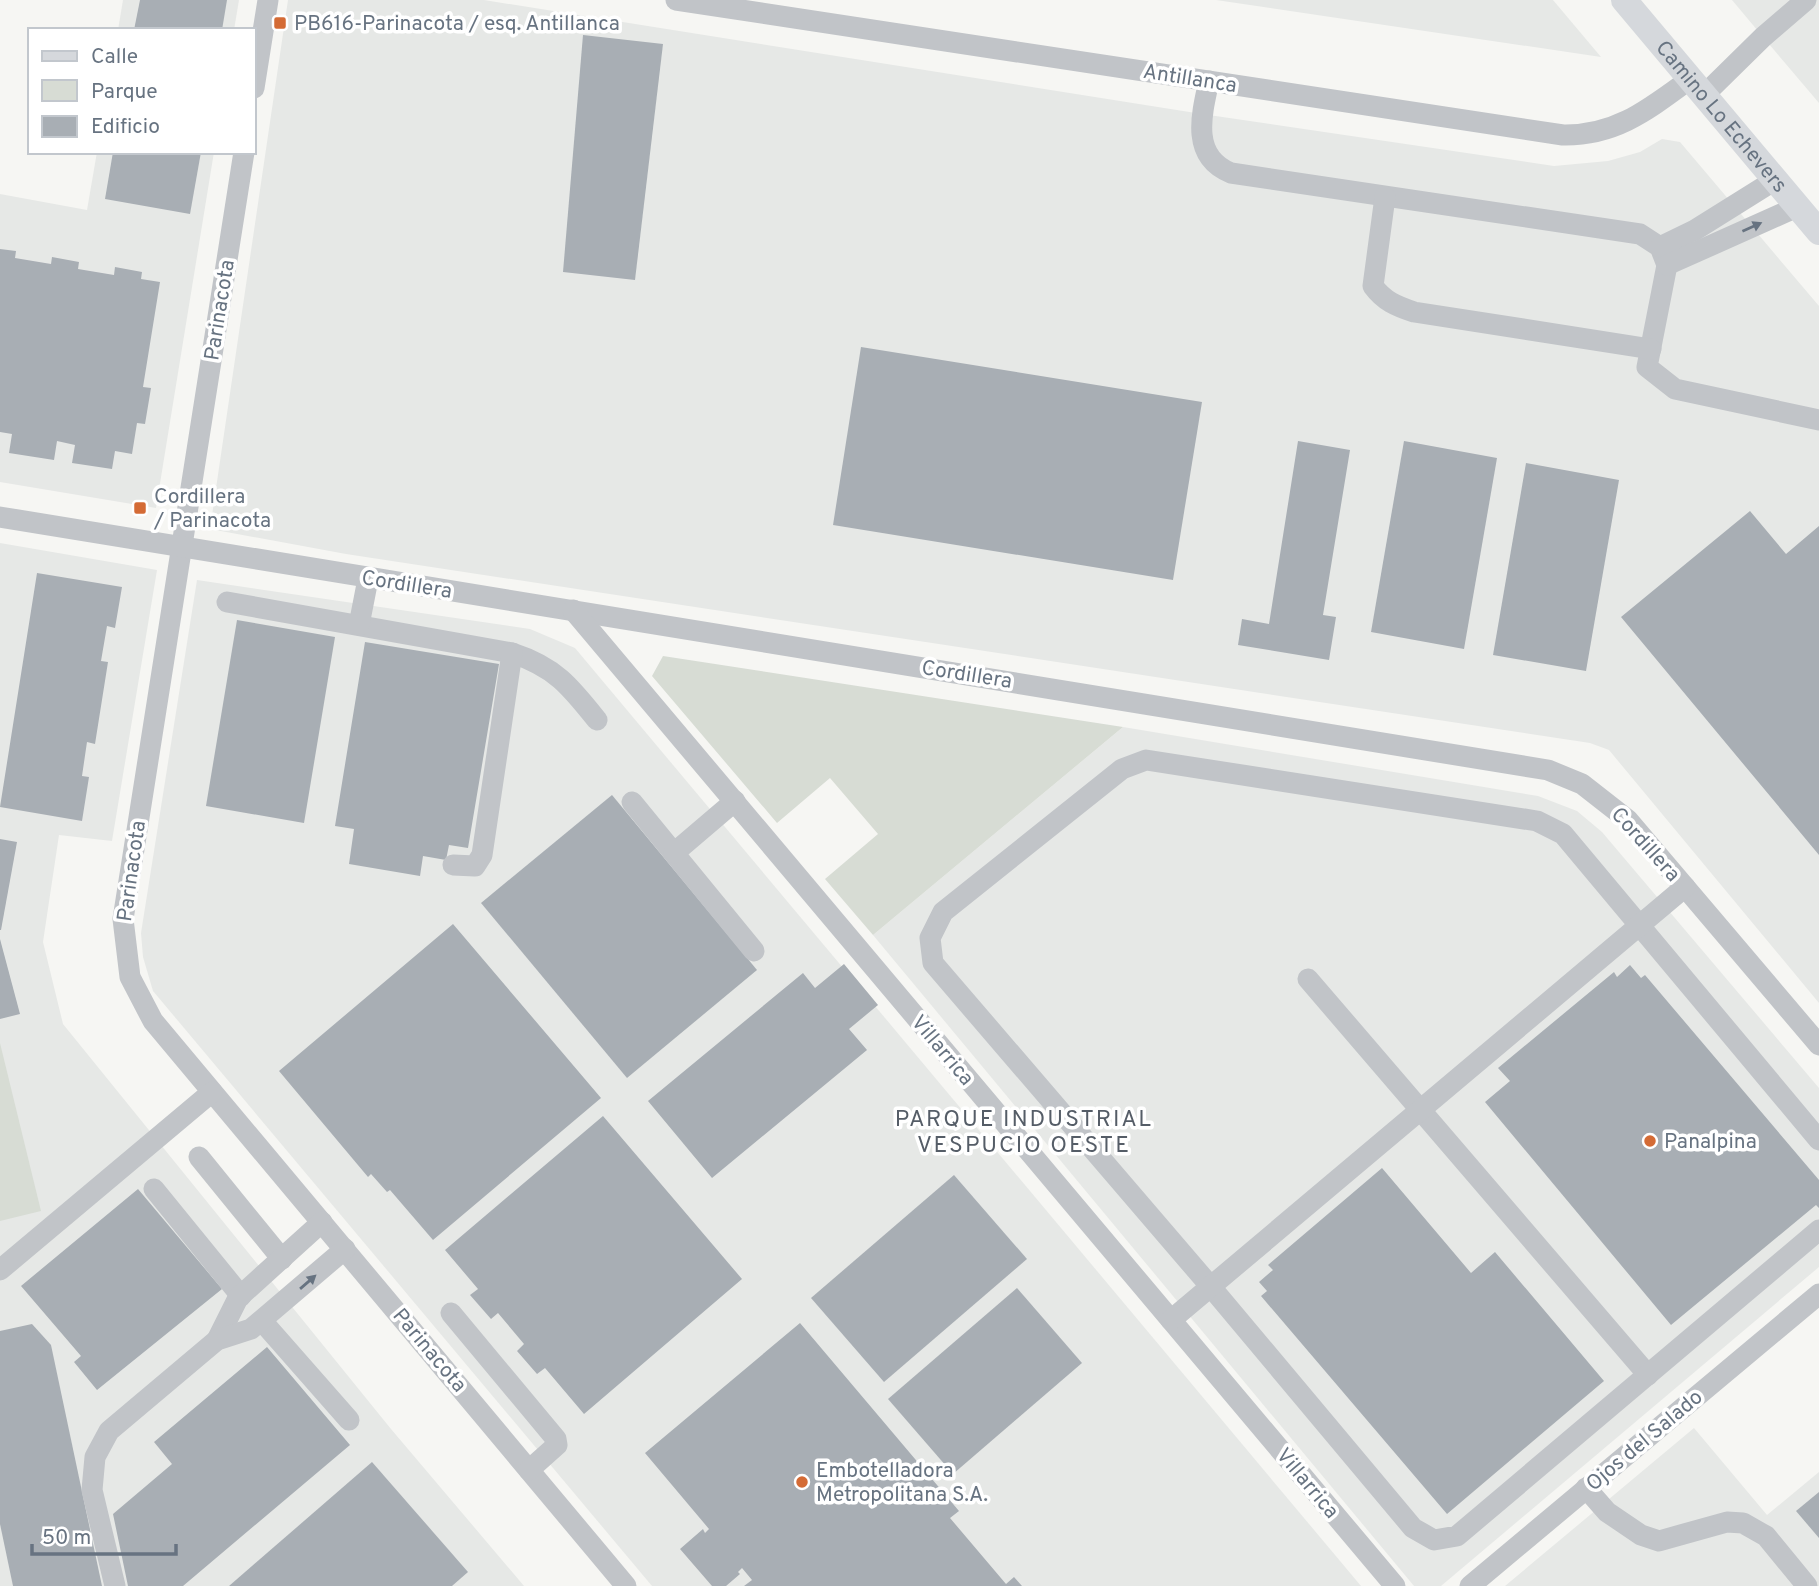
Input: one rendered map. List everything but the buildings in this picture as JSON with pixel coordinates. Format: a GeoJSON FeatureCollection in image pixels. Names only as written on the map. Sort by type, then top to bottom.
{"type":"FeatureCollection","features":[{"type":"Feature","properties":{"kind":"main road","name":"Camino Lo Echevers"},"geometry":{"type":"LineString","coordinates":[[1624,0],[1819,232]]}},
{"type":"Feature","properties":{"kind":"street"},"geometry":{"type":"LineString","coordinates":[[256,75],[268,0]]}},
{"type":"Feature","properties":{"kind":"street","name":"Antillanca"},"geometry":{"type":"LineString","coordinates":[[676,0],[1581,135],[1602,131],[1635,119],[1697,87],[1806,0]]}},
{"type":"Feature","properties":{"kind":"street"},"geometry":{"type":"LineString","coordinates":[[1209,81],[1202,114],[1203,146],[1208,158],[1219,168],[1231,173],[1640,234],[1663,256]]}},
{"type":"Feature","properties":{"kind":"street","name":"Parinacota"},"geometry":{"type":"LineString","coordinates":[[244,154],[125,899],[123,940],[130,976],[143,1007],[212,1092],[626,1586]]}},
{"type":"Feature","properties":{"kind":"street"},"geometry":{"type":"LineString","coordinates":[[1775,180],[1695,230],[1663,256],[1647,366],[1675,389],[1819,420]]}},
{"type":"Feature","properties":{"kind":"street"},"geometry":{"type":"LineString","coordinates":[[1385,197],[1373,285],[1381,298],[1414,312],[1651,349]]}},
{"type":"Feature","properties":{"kind":"street"},"geometry":{"type":"LineString","coordinates":[[1663,256],[1797,207]]}},
{"type":"Feature","properties":{"kind":"street","name":"Cordillera"},"geometry":{"type":"LineString","coordinates":[[0,517],[181,549],[573,610],[1540,768],[1582,784],[1614,807],[1819,1045]]}},
{"type":"Feature","properties":{"kind":"street"},"geometry":{"type":"LineString","coordinates":[[359,625],[368,579]]}},
{"type":"Feature","properties":{"kind":"street"},"geometry":{"type":"LineString","coordinates":[[227,602],[512,653],[541,662],[555,671],[597,720]]}},
{"type":"Feature","properties":{"kind":"street","name":"Villarrica"},"geometry":{"type":"LineString","coordinates":[[573,610],[1395,1586]]}},
{"type":"Feature","properties":{"kind":"street"},"geometry":{"type":"LineString","coordinates":[[453,866],[475,866],[482,855],[512,653]]}},
{"type":"Feature","properties":{"kind":"street"},"geometry":{"type":"LineString","coordinates":[[1819,1140],[1642,924],[1563,834],[1537,821],[1158,759],[1146,760],[1122,769],[943,912],[930,938],[933,963],[1413,1528],[1434,1540],[1457,1536],[1819,1230]]}},
{"type":"Feature","properties":{"kind":"street"},"geometry":{"type":"LineString","coordinates":[[674,853],[735,801]]}},
{"type":"Feature","properties":{"kind":"street"},"geometry":{"type":"LineString","coordinates":[[632,802],[754,951]]}},
{"type":"Feature","properties":{"kind":"street"},"geometry":{"type":"LineString","coordinates":[[1171,1320],[1685,887]]}},
{"type":"Feature","properties":{"kind":"street"},"geometry":{"type":"LineString","coordinates":[[1308,979],[1648,1375]]}},
{"type":"Feature","properties":{"kind":"street"},"geometry":{"type":"LineString","coordinates":[[0,1270],[212,1092]]}},
{"type":"Feature","properties":{"kind":"street"},"geometry":{"type":"LineString","coordinates":[[199,1157],[282,1259]]}},
{"type":"Feature","properties":{"kind":"street"},"geometry":{"type":"LineString","coordinates":[[155,1189],[241,1296]]}},
{"type":"Feature","properties":{"kind":"street"},"geometry":{"type":"LineString","coordinates":[[217,1340],[232,1306],[322,1222]]}},
{"type":"Feature","properties":{"kind":"street"},"geometry":{"type":"LineString","coordinates":[[115,1586],[92,1490],[95,1457],[109,1431],[217,1340],[251,1329],[345,1250]]}},
{"type":"Feature","properties":{"kind":"street","name":"Ojos del Salado"},"geometry":{"type":"LineString","coordinates":[[1470,1586],[1819,1294]]}},
{"type":"Feature","properties":{"kind":"street"},"geometry":{"type":"LineString","coordinates":[[450,1313],[556,1438],[557,1445],[529,1470]]}},
{"type":"Feature","properties":{"kind":"street"},"geometry":{"type":"LineString","coordinates":[[262,1321],[349,1420]]}},
{"type":"Feature","properties":{"kind":"street"},"geometry":{"type":"LineString","coordinates":[[1586,1488],[1607,1512],[1641,1535],[1659,1541],[1727,1522],[1743,1523],[1766,1536],[1807,1586]]}},
{"type":"Feature","properties":{"kind":"shaded area"},"geometry":{"type":"Polygon","coordinates":[[[123,0],[239,0],[234,28],[118,28],[123,0]]]}},
{"type":"Feature","properties":{"kind":"shaded area"},"geometry":{"type":"Polygon","coordinates":[[[288,0],[484,0],[1202,114],[1554,166],[1608,161],[1640,152],[1662,139],[1680,142],[1819,306],[1819,1003],[1609,750],[1590,743],[346,554],[210,529],[288,0]]]}},
{"type":"Feature","properties":{"kind":"shaded area"},"geometry":{"type":"Polygon","coordinates":[[[1216,0],[1553,0],[1601,57],[1216,0]]]}},
{"type":"Feature","properties":{"kind":"shaded area"},"geometry":{"type":"Polygon","coordinates":[[[1732,0],[1819,0],[1819,103],[1763,37],[1732,0]]]}},
{"type":"Feature","properties":{"kind":"shaded area"},"geometry":{"type":"Polygon","coordinates":[[[97,154],[214,154],[156,508],[0,482],[0,194],[87,210],[97,154]]]}},
{"type":"Feature","properties":{"kind":"shaded area"},"geometry":{"type":"Polygon","coordinates":[[[0,543],[157,570],[112,841],[59,835],[43,942],[63,1024],[391,1429],[524,1586],[0,1586],[0,543]]]}},
{"type":"Feature","properties":{"kind":"shaded area"},"geometry":{"type":"Polygon","coordinates":[[[197,580],[530,629],[575,648],[1361,1586],[652,1586],[153,991],[143,957],[141,933],[197,580]]]}},
{"type":"Feature","properties":{"kind":"shaded area"},"geometry":{"type":"Polygon","coordinates":[[[1123,727],[1538,796],[1577,811],[1602,832],[1819,1088],[1819,1267],[1441,1586],[1414,1586],[873,935],[1123,727]]]}},
{"type":"Feature","properties":{"kind":"shaded area"},"geometry":{"type":"Polygon","coordinates":[[[1694,1428],[1767,1515],[1819,1472],[1819,1586],[1505,1586],[1694,1428]]]}},
{"type":"Feature","properties":{"kind":"green space"},"geometry":{"type":"Polygon","coordinates":[[[663,656],[1123,727],[873,935],[825,879],[878,834],[830,778],[777,823],[652,676],[663,656]]]}},
{"type":"Feature","properties":{"kind":"green space"},"geometry":{"type":"Polygon","coordinates":[[[0,1043],[41,1211],[0,1221],[0,1043]]]}},
{"type":"Feature","properties":{"kind":"place","name":"PB616-Parinacota / esq. Antillanca"},"geometry":{"type":"Point","coordinates":[280,23]}},
{"type":"Feature","properties":{"kind":"place","name":"Cordillera / Parinacota"},"geometry":{"type":"Point","coordinates":[140,508]}},
{"type":"Feature","properties":{"kind":"place","name":"Panalpina"},"geometry":{"type":"Point","coordinates":[1650,1141]}},
{"type":"Feature","properties":{"kind":"place","name":"Embotelladora Metropolitana S.A."},"geometry":{"type":"Point","coordinates":[802,1482]}},
{"type":"Feature","properties":{"kind":"district","name":"PARQUE INDUSTRIAL VESPUCIO OESTE"},"geometry":{"type":"Point","coordinates":[1024,1131]}}]}
